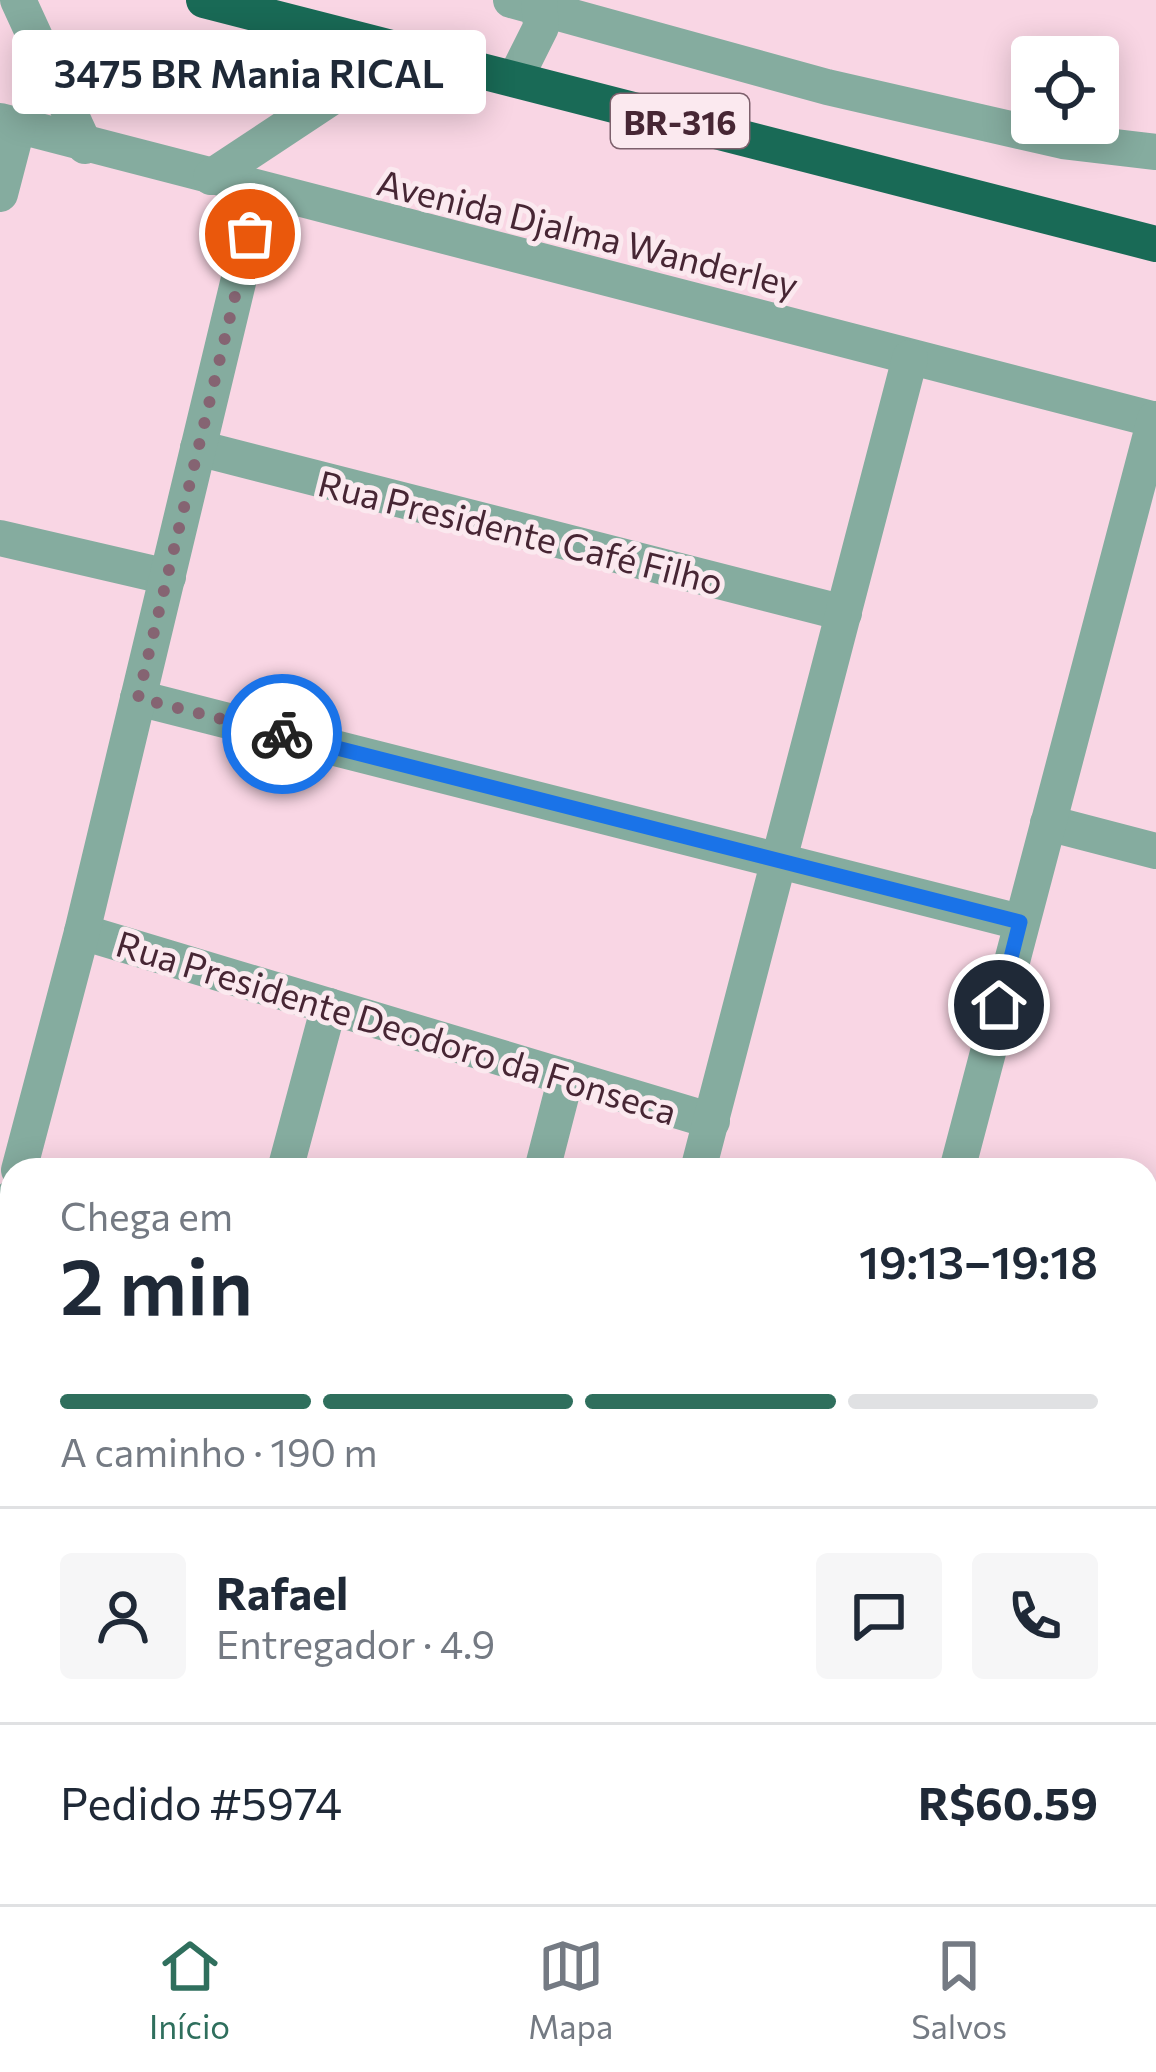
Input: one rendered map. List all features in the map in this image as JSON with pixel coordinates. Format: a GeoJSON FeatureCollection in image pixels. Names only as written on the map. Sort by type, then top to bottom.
{"type":"FeatureCollection","features":[{"type":"Feature","properties":{"kind":"highway","name":"BR-316"},"geometry":{"type":"LineString","coordinates":[[203,0],[1156,244]]}},
{"type":"Feature","properties":{"kind":"street"},"geometry":{"type":"LineString","coordinates":[[18,0],[85,146]]}},
{"type":"Feature","properties":{"kind":"street"},"geometry":{"type":"LineString","coordinates":[[515,79],[541,27],[530,3]]}},
{"type":"Feature","properties":{"kind":"street"},"geometry":{"type":"LineString","coordinates":[[530,3],[827,87],[1063,141],[1156,152]]}},
{"type":"Feature","properties":{"kind":"street"},"geometry":{"type":"LineString","coordinates":[[212,177],[400,52]]}},
{"type":"Feature","properties":{"kind":"street"},"geometry":{"type":"LineString","coordinates":[[0,194],[9,123]]}},
{"type":"Feature","properties":{"kind":"street","name":"Avenida Djalma Wanderley"},"geometry":{"type":"LineString","coordinates":[[9,123],[1155,420]]}},
{"type":"Feature","properties":{"kind":"street"},"geometry":{"type":"LineString","coordinates":[[23,1158],[260,191]]}},
{"type":"Feature","properties":{"kind":"street"},"geometry":{"type":"LineString","coordinates":[[701,1158],[910,358]]}},
{"type":"Feature","properties":{"kind":"street"},"geometry":{"type":"LineString","coordinates":[[959,1158],[1155,420]]}},
{"type":"Feature","properties":{"kind":"street","name":"Rua Presidente Café Filho"},"geometry":{"type":"LineString","coordinates":[[199,448],[844,613]]}},
{"type":"Feature","properties":{"kind":"street"},"geometry":{"type":"LineString","coordinates":[[0,538],[168,577]]}},
{"type":"Feature","properties":{"kind":"street"},"geometry":{"type":"LineString","coordinates":[[138,698],[1020,922]]}},
{"type":"Feature","properties":{"kind":"street"},"geometry":{"type":"LineString","coordinates":[[1048,824],[1156,851]]}},
{"type":"Feature","properties":{"kind":"street","name":"Rua Presidente Deodoro da Fonseca"},"geometry":{"type":"LineString","coordinates":[[82,932],[712,1121]]}},
{"type":"Feature","properties":{"kind":"street"},"geometry":{"type":"LineString","coordinates":[[288,1158],[329,1006]]}},
{"type":"Feature","properties":{"kind":"street"},"geometry":{"type":"LineString","coordinates":[[545,1158],[566,1077]]}},
{"type":"Feature","properties":{"kind":"way so far"},"geometry":{"type":"LineString","coordinates":[[250,234],[138,698],[282,734]]}},
{"type":"Feature","properties":{"kind":"place","name":"3475 BR Mania RICAL"},"geometry":{"type":"Point","coordinates":[250,234]}},
{"type":"Feature","properties":{"kind":"route"},"geometry":{"type":"LineString","coordinates":[[282,734],[1020,922],[999,1005]]}}]}
